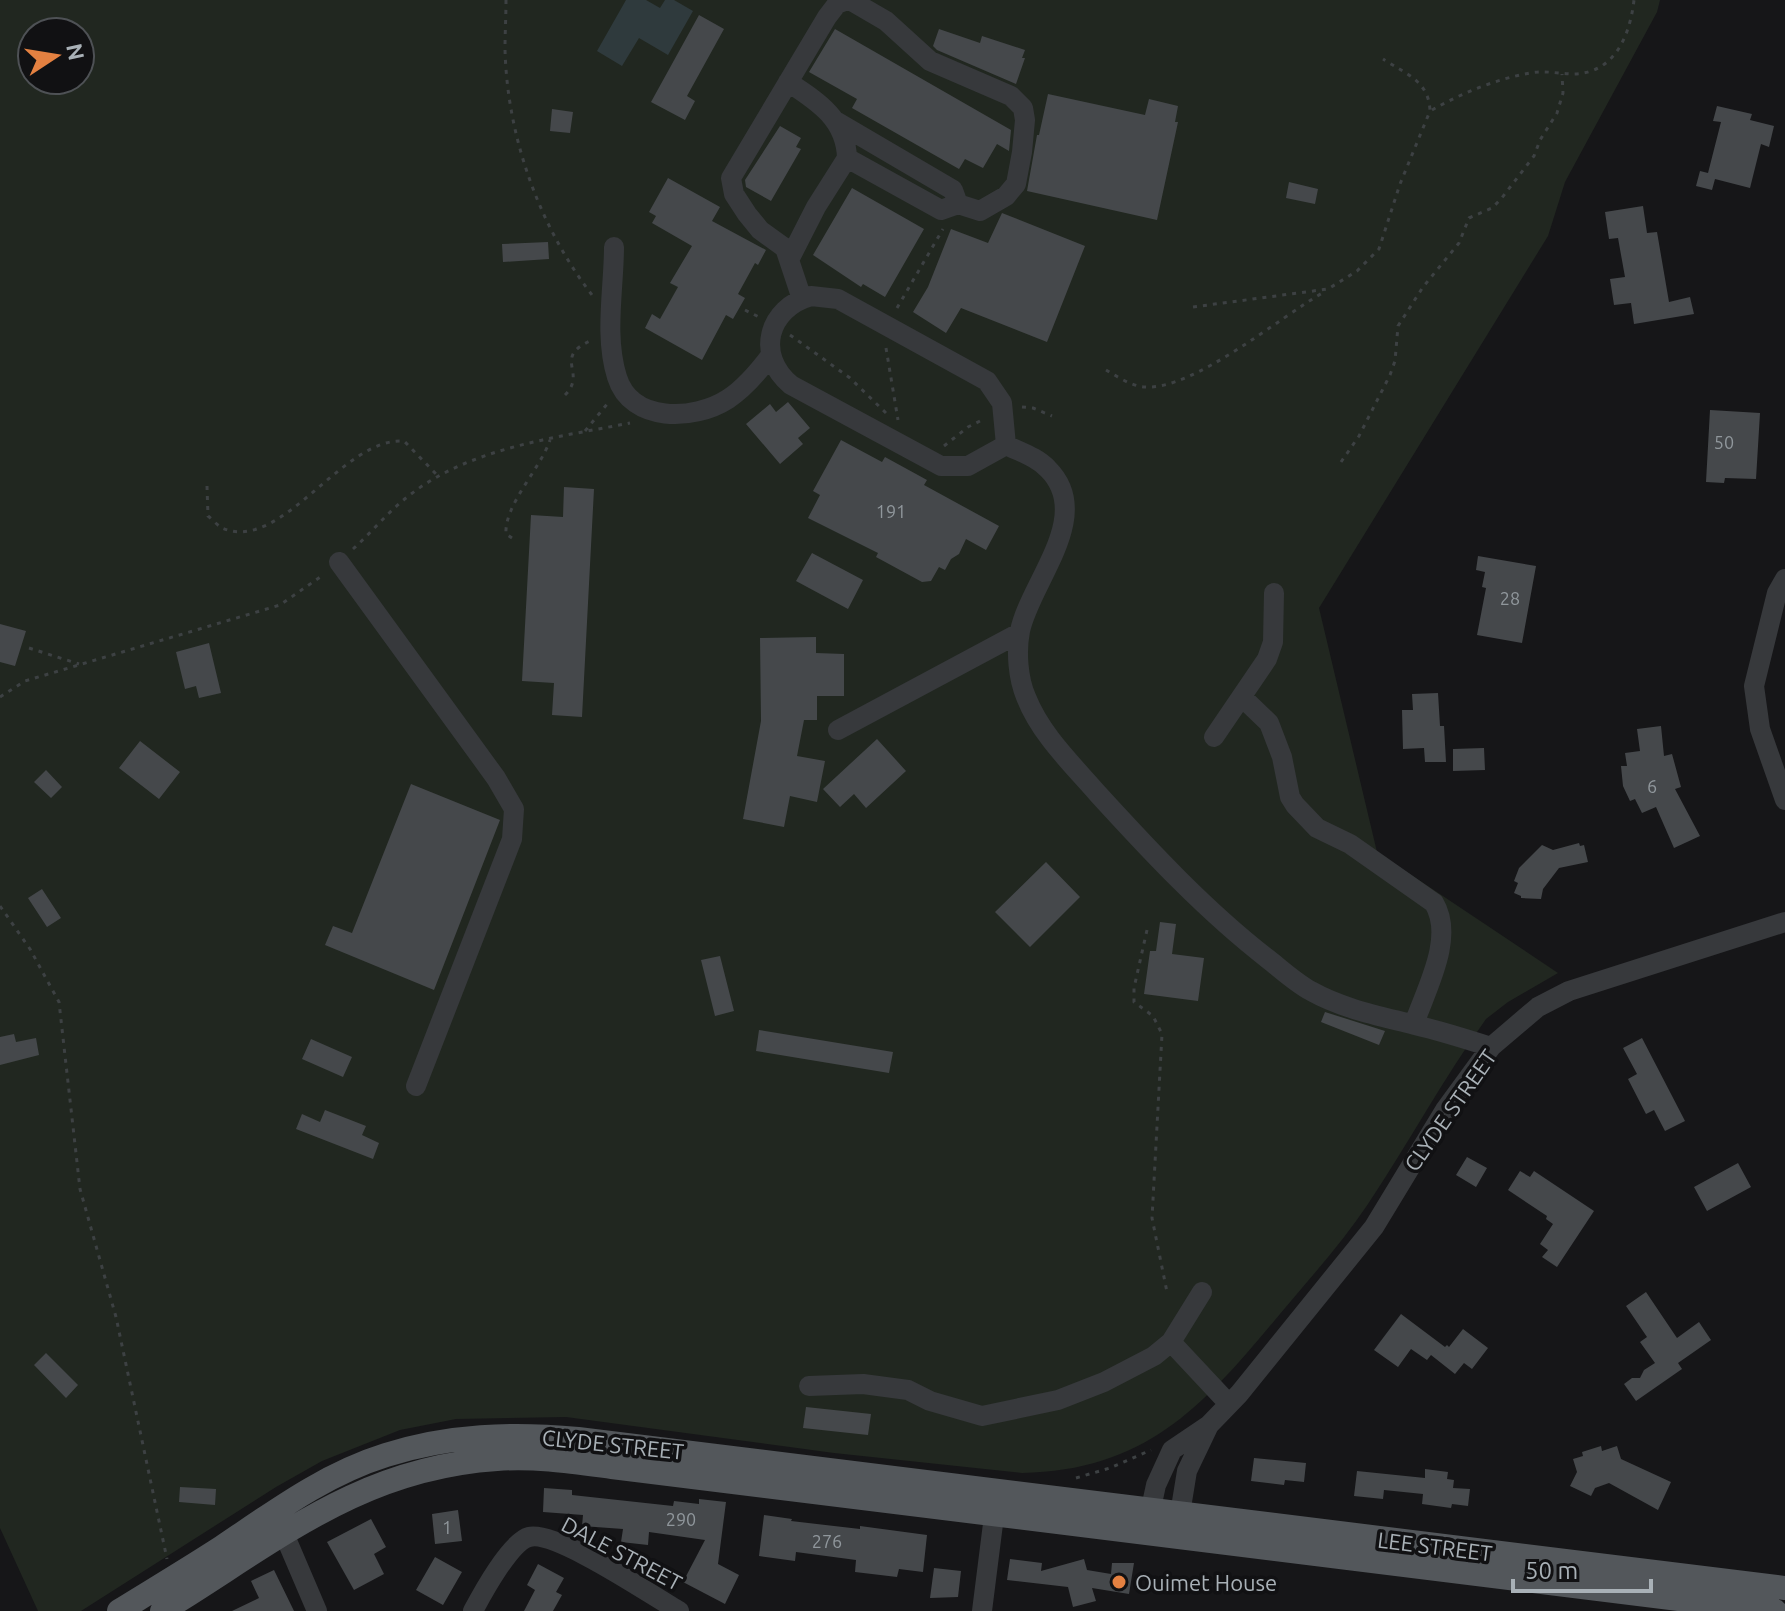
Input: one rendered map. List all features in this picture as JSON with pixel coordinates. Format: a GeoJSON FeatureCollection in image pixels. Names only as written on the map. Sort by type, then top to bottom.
{"type":"FeatureCollection","features":[{"type":"Feature","properties":{"kind":"main road","name":"CLYDE STREET"},"geometry":{"type":"LineString","coordinates":[[162,1611],[279,1522],[323,1481],[385,1455],[456,1438],[489,1435],[578,1439],[996,1503],[1178,1526]]}},
{"type":"Feature","properties":{"kind":"main road","name":"CLYDE STREET"},"geometry":{"type":"LineString","coordinates":[[119,1611],[175,1576],[279,1522]]}},
{"type":"Feature","properties":{"kind":"main road","name":"LEE STREET"},"geometry":{"type":"LineString","coordinates":[[1178,1526],[1785,1588]]}},
{"type":"Feature","properties":{"kind":"main road","name":"LEE STREET"},"geometry":{"type":"LineString","coordinates":[[1178,1526],[1775,1611]]}},
{"type":"Feature","properties":{"kind":"street"},"geometry":{"type":"LineString","coordinates":[[802,299],[785,248],[760,230],[739,204],[731,178],[837,4],[849,0],[886,21],[930,61],[1011,96],[1023,108],[1025,120],[1016,184],[1006,196],[980,211],[958,204],[941,210],[847,158]]}},
{"type":"Feature","properties":{"kind":"street"},"geometry":{"type":"LineString","coordinates":[[788,82],[821,104],[837,122],[844,134],[847,158],[816,207],[790,258]]}},
{"type":"Feature","properties":{"kind":"street"},"geometry":{"type":"LineString","coordinates":[[837,122],[953,190],[958,204]]}},
{"type":"Feature","properties":{"kind":"street"},"geometry":{"type":"LineString","coordinates":[[614,247],[611,328],[618,382],[626,395],[653,412],[672,415],[697,411],[725,401],[771,355]]}},
{"type":"Feature","properties":{"kind":"street"},"geometry":{"type":"LineString","coordinates":[[833,297],[987,381],[1002,403],[1006,445],[968,466],[941,466],[791,385],[777,370],[771,355],[770,339],[774,326],[784,311],[802,299],[833,297]]}},
{"type":"Feature","properties":{"kind":"street"},"geometry":{"type":"LineString","coordinates":[[1006,445],[1035,459],[1055,477],[1061,489],[1065,512],[1058,543],[1026,610],[1019,633],[1021,681],[1025,696],[1042,727],[1129,827],[1193,892],[1247,943],[1310,991],[1337,1003],[1491,1047]]}},
{"type":"Feature","properties":{"kind":"street"},"geometry":{"type":"LineString","coordinates":[[339,562],[496,778],[514,809],[512,839],[416,1086]]}},
{"type":"Feature","properties":{"kind":"street"},"geometry":{"type":"LineString","coordinates":[[1785,579],[1777,593],[1754,686],[1760,729],[1785,800]]}},
{"type":"Feature","properties":{"kind":"street"},"geometry":{"type":"LineString","coordinates":[[1214,737],[1267,659],[1273,642],[1274,593]]}},
{"type":"Feature","properties":{"kind":"street"},"geometry":{"type":"LineString","coordinates":[[838,730],[1019,633]]}},
{"type":"Feature","properties":{"kind":"street"},"geometry":{"type":"LineString","coordinates":[[1243,698],[1269,723],[1295,805],[1317,828],[1350,844],[1434,903],[1440,914],[1440,943],[1414,1024]]}},
{"type":"Feature","properties":{"kind":"street","name":"CLYDE STREET"},"geometry":{"type":"LineString","coordinates":[[1147,1522],[1156,1485],[1172,1450],[1209,1425],[1229,1404],[1374,1227],[1445,1110],[1491,1047],[1538,1007],[1569,991],[1785,922]]}},
{"type":"Feature","properties":{"kind":"street"},"geometry":{"type":"LineString","coordinates":[[809,1386],[863,1384],[908,1390],[930,1401],[982,1416],[1058,1400],[1154,1356],[1171,1342],[1202,1292]]}},
{"type":"Feature","properties":{"kind":"street"},"geometry":{"type":"LineString","coordinates":[[1171,1342],[1229,1404]]}},
{"type":"Feature","properties":{"kind":"street","name":"CLYDE STREET"},"geometry":{"type":"LineString","coordinates":[[1178,1526],[1188,1467],[1209,1425]]}},
{"type":"Feature","properties":{"kind":"street"},"geometry":{"type":"LineString","coordinates":[[982,1611],[996,1503]]}},
{"type":"Feature","properties":{"kind":"street"},"geometry":{"type":"LineString","coordinates":[[279,1522],[317,1611]]}},
{"type":"Feature","properties":{"kind":"street","name":"DALE STREET"},"geometry":{"type":"LineString","coordinates":[[473,1611],[515,1545],[529,1537],[556,1540],[679,1611]]}},
{"type":"Feature","properties":{"kind":"path"},"geometry":{"type":"LineString","coordinates":[[506,0],[505,51],[518,144],[532,187],[576,272],[611,328],[574,350],[571,359],[572,385],[565,395]]}},
{"type":"Feature","properties":{"kind":"path"},"geometry":{"type":"LineString","coordinates":[[1430,111],[1447,101],[1515,76],[1543,71],[1562,74],[1591,71],[1605,64],[1618,52],[1632,18],[1634,0]]}},
{"type":"Feature","properties":{"kind":"path"},"geometry":{"type":"LineString","coordinates":[[1106,370],[1139,386],[1156,387],[1174,383],[1233,350],[1357,271],[1379,249],[1400,184],[1430,111],[1430,99],[1422,85],[1383,59]]}},
{"type":"Feature","properties":{"kind":"path"},"geometry":{"type":"LineString","coordinates":[[1341,462],[1366,425],[1390,375],[1395,361],[1398,326],[1459,243],[1469,218],[1492,208],[1534,156],[1557,113],[1563,93],[1562,74]]}},
{"type":"Feature","properties":{"kind":"path"},"geometry":{"type":"LineString","coordinates":[[745,310],[802,342],[850,378],[899,426],[883,333],[958,204]]}},
{"type":"Feature","properties":{"kind":"path"},"geometry":{"type":"LineString","coordinates":[[1193,307],[1328,289]]}},
{"type":"Feature","properties":{"kind":"path"},"geometry":{"type":"LineString","coordinates":[[584,433],[609,401],[618,382]]}},
{"type":"Feature","properties":{"kind":"path"},"geometry":{"type":"LineString","coordinates":[[207,486],[208,516],[222,527],[239,530],[259,527],[279,519],[354,458],[371,447],[391,440],[404,441],[439,477]]}},
{"type":"Feature","properties":{"kind":"path"},"geometry":{"type":"LineString","coordinates":[[512,538],[506,534],[508,517],[543,459],[550,440]]}},
{"type":"Feature","properties":{"kind":"path"},"geometry":{"type":"LineString","coordinates":[[29,648],[80,664]]}},
{"type":"Feature","properties":{"kind":"path"},"geometry":{"type":"LineString","coordinates":[[0,906],[30,949],[59,1002],[80,1189],[116,1317],[168,1567],[175,1576]]}},
{"type":"Feature","properties":{"kind":"path"},"geometry":{"type":"LineString","coordinates":[[1147,930],[1134,988],[1134,1002],[1153,1016],[1162,1034],[1152,1218],[1167,1292]]}},
{"type":"Feature","properties":{"kind":"path"},"geometry":{"type":"LineString","coordinates":[[1065,1479],[1110,1468],[1159,1445]]}},
{"type":"Feature","properties":{"kind":"shaded area"},"geometry":{"type":"Polygon","coordinates":[[[0,0],[1660,0],[1657,12],[1565,182],[1548,236],[1319,608],[1377,852],[1558,973],[1508,1002],[1486,1019],[1348,1233],[1253,1346],[1199,1403],[1139,1445],[1105,1460],[1066,1469],[1022,1473],[834,1453],[566,1417],[456,1419],[400,1430],[322,1461],[81,1611],[38,1611],[0,1528],[0,0]]]}},
{"type":"Feature","properties":{"kind":"shaded area"},"geometry":{"type":"Polygon","coordinates":[[[626,0],[646,0],[660,8],[665,0],[674,0],[693,11],[668,55],[639,38],[622,66],[597,51],[626,0]]]}},
{"type":"Feature","properties":{"kind":"building"},"geometry":{"type":"Polygon","coordinates":[[[699,15],[724,29],[687,96],[695,101],[685,120],[651,102],[699,15]]]}},
{"type":"Feature","properties":{"kind":"building"},"geometry":{"type":"Polygon","coordinates":[[[835,29],[1011,130],[1009,151],[997,144],[983,168],[965,159],[959,169],[852,108],[857,99],[809,72],[835,29]]]}},
{"type":"Feature","properties":{"kind":"building"},"geometry":{"type":"Polygon","coordinates":[[[939,29],[980,43],[982,36],[1025,50],[1016,84],[937,50],[933,46],[939,29]]]}},
{"type":"Feature","properties":{"kind":"building"},"geometry":{"type":"Polygon","coordinates":[[[1048,94],[1145,115],[1149,99],[1178,106],[1175,122],[1178,122],[1157,220],[1027,191],[1048,94]]]}},
{"type":"Feature","properties":{"kind":"building"},"geometry":{"type":"Polygon","coordinates":[[[1717,106],[1752,114],[1750,120],[1774,126],[1769,147],[1761,144],[1750,188],[1715,179],[1712,190],[1696,186],[1700,171],[1708,173],[1721,122],[1713,121],[1717,106]]]}},
{"type":"Feature","properties":{"kind":"building"},"geometry":{"type":"Polygon","coordinates":[[[552,109],[573,112],[570,133],[550,131],[552,109]]]}},
{"type":"Feature","properties":{"kind":"building"},"geometry":{"type":"Polygon","coordinates":[[[780,126],[801,138],[796,147],[801,149],[771,201],[746,187],[745,180],[780,126]]]}},
{"type":"Feature","properties":{"kind":"building"},"geometry":{"type":"Polygon","coordinates":[[[668,178],[720,207],[712,221],[766,250],[738,294],[745,298],[733,319],[726,315],[702,360],[645,328],[652,314],[660,319],[678,287],[670,283],[692,246],[652,223],[656,216],[649,212],[668,178]]]}},
{"type":"Feature","properties":{"kind":"building"},"geometry":{"type":"Polygon","coordinates":[[[1289,182],[1318,189],[1315,204],[1286,198],[1289,182]]]}},
{"type":"Feature","properties":{"kind":"building"},"geometry":{"type":"Polygon","coordinates":[[[852,188],[924,229],[885,297],[863,284],[861,287],[813,255],[852,188]]]}},
{"type":"Feature","properties":{"kind":"building"},"geometry":{"type":"Polygon","coordinates":[[[1643,206],[1647,233],[1657,232],[1669,302],[1690,297],[1694,314],[1634,324],[1631,303],[1614,305],[1610,279],[1625,277],[1618,238],[1609,239],[1605,212],[1643,206]]]}},
{"type":"Feature","properties":{"kind":"building"},"geometry":{"type":"Polygon","coordinates":[[[1002,213],[1085,246],[1047,342],[961,308],[946,333],[913,312],[928,287],[951,229],[988,243],[1002,213]]]}},
{"type":"Feature","properties":{"kind":"building"},"geometry":{"type":"Polygon","coordinates":[[[548,242],[549,259],[503,262],[502,244],[548,242]]]}},
{"type":"Feature","properties":{"kind":"building"},"geometry":{"type":"Polygon","coordinates":[[[788,402],[810,428],[798,438],[803,444],[780,464],[746,424],[770,404],[776,412],[788,402]]]}},
{"type":"Feature","properties":{"kind":"building"},"geometry":{"type":"Polygon","coordinates":[[[1710,410],[1760,413],[1756,479],[1725,478],[1724,483],[1706,482],[1710,410]]]}},
{"type":"Feature","properties":{"kind":"building"},"geometry":{"type":"Polygon","coordinates":[[[841,440],[882,462],[885,457],[927,480],[924,485],[999,526],[986,550],[966,539],[959,554],[951,559],[945,570],[939,567],[931,581],[922,582],[876,557],[878,553],[808,518],[820,495],[813,491],[841,440]]]}},
{"type":"Feature","properties":{"kind":"building"},"geometry":{"type":"Polygon","coordinates":[[[564,487],[594,489],[582,717],[552,715],[554,683],[522,681],[531,515],[563,517],[564,487]]]}},
{"type":"Feature","properties":{"kind":"building"},"geometry":{"type":"Polygon","coordinates":[[[812,553],[863,580],[848,609],[796,581],[812,553]]]}},
{"type":"Feature","properties":{"kind":"building"},"geometry":{"type":"Polygon","coordinates":[[[1478,556],[1536,566],[1522,643],[1477,635],[1486,588],[1482,587],[1485,572],[1476,570],[1478,556]]]}},
{"type":"Feature","properties":{"kind":"building"},"geometry":{"type":"Polygon","coordinates":[[[0,624],[26,631],[15,666],[0,662],[0,624]]]}},
{"type":"Feature","properties":{"kind":"building"},"geometry":{"type":"Polygon","coordinates":[[[816,637],[816,653],[844,654],[844,696],[817,696],[817,720],[804,720],[797,756],[825,761],[817,802],[790,796],[784,827],[743,819],[761,721],[760,638],[816,637]]]}},
{"type":"Feature","properties":{"kind":"building"},"geometry":{"type":"Polygon","coordinates":[[[209,643],[221,693],[199,698],[196,686],[185,689],[176,652],[209,643]]]}},
{"type":"Feature","properties":{"kind":"building"},"geometry":{"type":"Polygon","coordinates":[[[1438,693],[1446,762],[1425,762],[1424,748],[1403,749],[1402,710],[1413,710],[1412,694],[1438,693]]]}},
{"type":"Feature","properties":{"kind":"building"},"geometry":{"type":"Polygon","coordinates":[[[1661,726],[1664,756],[1672,754],[1681,787],[1675,789],[1700,836],[1674,848],[1656,807],[1642,813],[1635,799],[1630,801],[1623,786],[1621,766],[1627,766],[1625,753],[1640,751],[1637,729],[1661,726]]]}},
{"type":"Feature","properties":{"kind":"building"},"geometry":{"type":"Polygon","coordinates":[[[877,739],[906,771],[866,808],[854,794],[840,807],[823,789],[877,739]]]}},
{"type":"Feature","properties":{"kind":"building"},"geometry":{"type":"Polygon","coordinates":[[[140,741],[180,772],[159,799],[119,768],[140,741]]]}},
{"type":"Feature","properties":{"kind":"building"},"geometry":{"type":"Polygon","coordinates":[[[1484,748],[1485,770],[1453,771],[1453,749],[1484,748]]]}},
{"type":"Feature","properties":{"kind":"building"},"geometry":{"type":"Polygon","coordinates":[[[46,770],[62,787],[51,798],[34,782],[46,770]]]}},
{"type":"Feature","properties":{"kind":"building"},"geometry":{"type":"Polygon","coordinates":[[[411,784],[500,820],[434,990],[325,945],[333,926],[352,933],[411,784]]]}},
{"type":"Feature","properties":{"kind":"building"},"geometry":{"type":"Polygon","coordinates":[[[1579,843],[1580,846],[1584,845],[1588,862],[1559,868],[1543,889],[1541,899],[1521,898],[1514,893],[1519,868],[1542,845],[1553,850],[1579,843]]]}},
{"type":"Feature","properties":{"kind":"building"},"geometry":{"type":"Polygon","coordinates":[[[1046,862],[1080,897],[1030,947],[995,912],[1046,862]]]}},
{"type":"Feature","properties":{"kind":"building"},"geometry":{"type":"Polygon","coordinates":[[[42,889],[61,918],[47,927],[28,898],[42,889]]]}},
{"type":"Feature","properties":{"kind":"building"},"geometry":{"type":"Polygon","coordinates":[[[1160,922],[1176,924],[1172,954],[1204,958],[1198,1001],[1144,994],[1150,951],[1156,951],[1160,922]]]}},
{"type":"Feature","properties":{"kind":"building"},"geometry":{"type":"Polygon","coordinates":[[[720,956],[734,1011],[715,1016],[701,960],[720,956]]]}},
{"type":"Feature","properties":{"kind":"building"},"geometry":{"type":"Polygon","coordinates":[[[1325,1012],[1385,1031],[1379,1045],[1321,1022],[1325,1012]]]}},
{"type":"Feature","properties":{"kind":"building"},"geometry":{"type":"Polygon","coordinates":[[[759,1030],[893,1052],[889,1073],[756,1051],[759,1030]]]}},
{"type":"Feature","properties":{"kind":"building"},"geometry":{"type":"Polygon","coordinates":[[[14,1034],[16,1042],[36,1038],[39,1055],[0,1065],[0,1037],[14,1034]]]}},
{"type":"Feature","properties":{"kind":"building"},"geometry":{"type":"Polygon","coordinates":[[[1642,1038],[1685,1121],[1665,1131],[1654,1110],[1646,1114],[1628,1079],[1637,1074],[1623,1048],[1642,1038]]]}},
{"type":"Feature","properties":{"kind":"building"},"geometry":{"type":"Polygon","coordinates":[[[311,1039],[352,1057],[343,1077],[302,1059],[311,1039]]]}},
{"type":"Feature","properties":{"kind":"building"},"geometry":{"type":"Polygon","coordinates":[[[325,1110],[366,1126],[362,1135],[379,1143],[373,1159],[296,1129],[302,1114],[320,1122],[325,1110]]]}},
{"type":"Feature","properties":{"kind":"building"},"geometry":{"type":"Polygon","coordinates":[[[1467,1157],[1487,1168],[1476,1187],[1456,1175],[1467,1157]]]}},
{"type":"Feature","properties":{"kind":"building"},"geometry":{"type":"Polygon","coordinates":[[[1738,1163],[1751,1187],[1707,1211],[1694,1187],[1738,1163]]]}},
{"type":"Feature","properties":{"kind":"building"},"geometry":{"type":"Polygon","coordinates":[[[1520,1171],[1530,1177],[1534,1171],[1594,1211],[1557,1267],[1542,1257],[1548,1250],[1540,1244],[1553,1224],[1546,1219],[1547,1216],[1508,1190],[1520,1171]]]}},
{"type":"Feature","properties":{"kind":"building"},"geometry":{"type":"Polygon","coordinates":[[[1646,1292],[1677,1338],[1699,1322],[1711,1340],[1678,1363],[1682,1369],[1636,1401],[1624,1384],[1632,1378],[1640,1378],[1644,1370],[1655,1363],[1640,1342],[1647,1337],[1626,1306],[1646,1292]]]}},
{"type":"Feature","properties":{"kind":"building"},"geometry":{"type":"Polygon","coordinates":[[[1401,1314],[1445,1347],[1449,1347],[1463,1329],[1488,1348],[1472,1369],[1464,1363],[1455,1374],[1431,1355],[1427,1360],[1411,1349],[1398,1367],[1374,1350],[1401,1314]]]}},
{"type":"Feature","properties":{"kind":"building"},"geometry":{"type":"Polygon","coordinates":[[[46,1353],[78,1385],[66,1398],[34,1365],[46,1353]]]}},
{"type":"Feature","properties":{"kind":"building"},"geometry":{"type":"Polygon","coordinates":[[[806,1407],[871,1414],[868,1435],[803,1428],[806,1407]]]}},
{"type":"Feature","properties":{"kind":"building"},"geometry":{"type":"Polygon","coordinates":[[[1601,1446],[1602,1451],[1617,1446],[1621,1459],[1671,1482],[1658,1510],[1609,1483],[1595,1488],[1591,1496],[1570,1486],[1577,1472],[1573,1459],[1583,1456],[1582,1452],[1601,1446]]]}},
{"type":"Feature","properties":{"kind":"building"},"geometry":{"type":"Polygon","coordinates":[[[1254,1458],[1306,1463],[1304,1482],[1285,1480],[1284,1485],[1251,1481],[1254,1458]]]}},
{"type":"Feature","properties":{"kind":"building"},"geometry":{"type":"Polygon","coordinates":[[[1425,1469],[1448,1472],[1447,1479],[1454,1480],[1453,1488],[1470,1489],[1468,1506],[1452,1504],[1451,1508],[1422,1504],[1423,1494],[1384,1490],[1383,1499],[1354,1496],[1357,1471],[1425,1478],[1425,1469]]]}},
{"type":"Feature","properties":{"kind":"building"},"geometry":{"type":"Polygon","coordinates":[[[180,1487],[216,1489],[215,1505],[179,1502],[180,1487]]]}},
{"type":"Feature","properties":{"kind":"building"},"geometry":{"type":"Polygon","coordinates":[[[544,1488],[572,1490],[572,1495],[673,1506],[674,1501],[699,1504],[699,1499],[726,1502],[718,1564],[739,1575],[725,1604],[683,1582],[705,1540],[649,1532],[648,1545],[621,1542],[623,1529],[582,1526],[583,1515],[543,1512],[544,1488]]]}},
{"type":"Feature","properties":{"kind":"building"},"geometry":{"type":"Polygon","coordinates":[[[458,1510],[462,1541],[435,1544],[432,1514],[458,1510]]]}},
{"type":"Feature","properties":{"kind":"building"},"geometry":{"type":"Polygon","coordinates":[[[764,1515],[791,1521],[927,1535],[923,1572],[899,1569],[897,1577],[855,1572],[856,1560],[796,1552],[795,1561],[759,1556],[764,1515]]]}},
{"type":"Feature","properties":{"kind":"building"},"geometry":{"type":"Polygon","coordinates":[[[371,1519],[386,1547],[374,1554],[384,1574],[354,1590],[327,1542],[371,1519]]]}},
{"type":"Feature","properties":{"kind":"building"},"geometry":{"type":"Polygon","coordinates":[[[435,1557],[462,1572],[443,1605],[416,1590],[435,1557]]]}},
{"type":"Feature","properties":{"kind":"building"},"geometry":{"type":"Polygon","coordinates":[[[1010,1559],[1042,1563],[1041,1571],[1084,1559],[1087,1570],[1111,1574],[1112,1563],[1134,1563],[1129,1594],[1092,1588],[1096,1601],[1073,1607],[1068,1587],[1007,1580],[1010,1559]]]}},
{"type":"Feature","properties":{"kind":"building"},"geometry":{"type":"Polygon","coordinates":[[[538,1564],[564,1578],[556,1592],[562,1595],[553,1611],[524,1611],[535,1590],[527,1585],[538,1564]]]}},
{"type":"Feature","properties":{"kind":"building"},"geometry":{"type":"Polygon","coordinates":[[[934,1568],[961,1571],[958,1597],[930,1598],[934,1568]]]}},
{"type":"Feature","properties":{"kind":"building"},"geometry":{"type":"Polygon","coordinates":[[[274,1570],[294,1611],[232,1611],[259,1598],[251,1581],[274,1570]]]}},
{"type":"Feature","properties":{"kind":"place","name":"Ouimet House"},"geometry":{"type":"Point","coordinates":[1119,1582]}}]}
